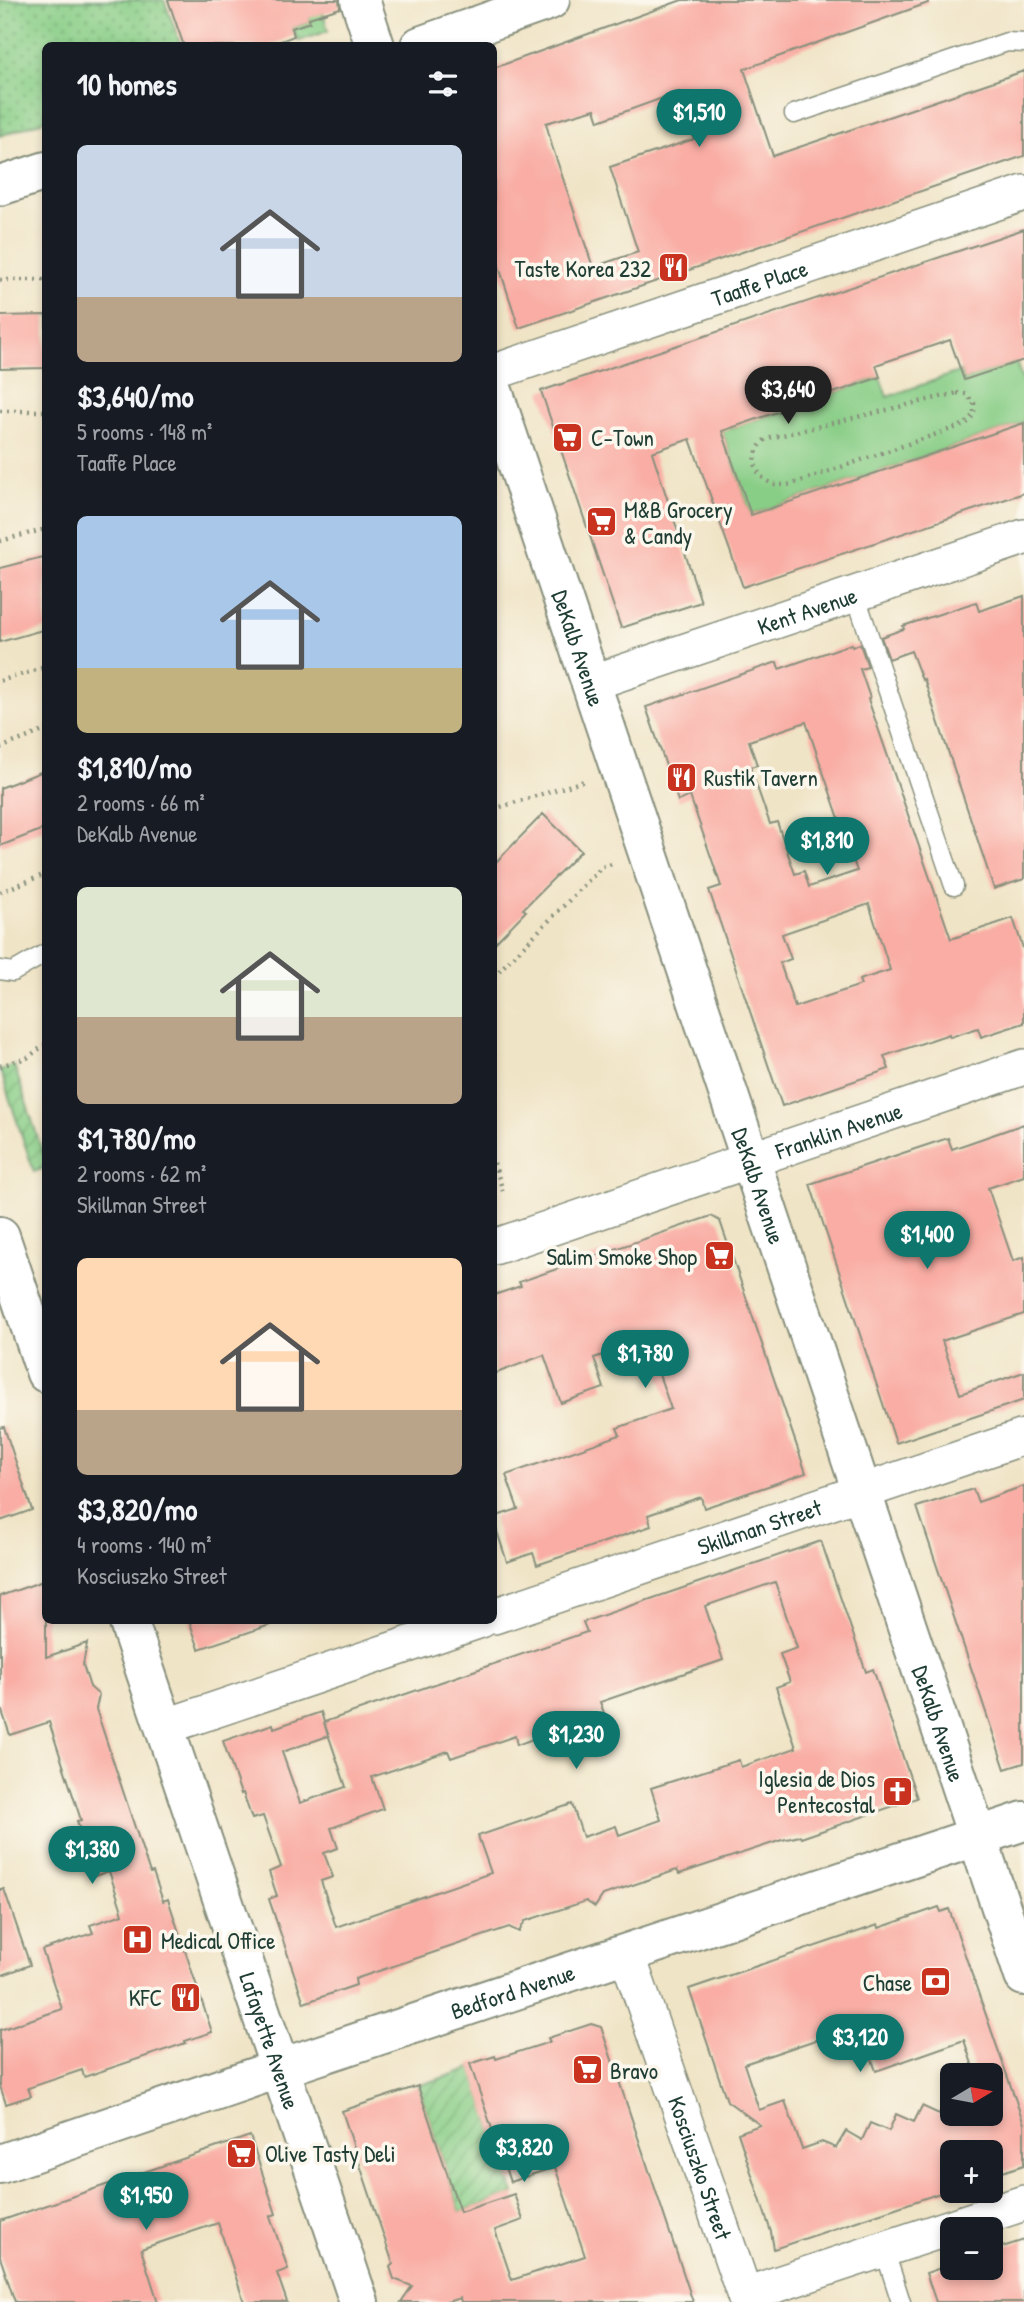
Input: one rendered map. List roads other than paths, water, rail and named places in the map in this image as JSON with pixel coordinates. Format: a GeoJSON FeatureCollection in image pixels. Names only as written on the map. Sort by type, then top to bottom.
{"type":"FeatureCollection","features":[{"type":"Feature","properties":{"kind":"main road"},"geometry":{"type":"LineString","coordinates":[[360,0],[374,42]]}},
{"type":"Feature","properties":{"kind":"main road"},"geometry":{"type":"LineString","coordinates":[[431,42],[550,0]]}},
{"type":"Feature","properties":{"kind":"main road"},"geometry":{"type":"LineString","coordinates":[[0,186],[42,172]]}},
{"type":"Feature","properties":{"kind":"main road","name":"DeKalb Avenue"},"geometry":{"type":"LineString","coordinates":[[497,403],[1024,1976]]}},
{"type":"Feature","properties":{"kind":"main road"},"geometry":{"type":"LineString","coordinates":[[0,1236],[42,1362]]}},
{"type":"Feature","properties":{"kind":"main road","name":"Lafayette Avenue"},"geometry":{"type":"LineString","coordinates":[[129,1624],[359,2302]]}},
{"type":"Feature","properties":{"kind":"main road","name":"Bedford Avenue"},"geometry":{"type":"LineString","coordinates":[[0,2164],[1024,1821]]}},
{"type":"Feature","properties":{"kind":"street","name":"Taaffe Place"},"geometry":{"type":"LineString","coordinates":[[497,371],[1024,193]]}},
{"type":"Feature","properties":{"kind":"street","name":"Kent Avenue"},"geometry":{"type":"LineString","coordinates":[[591,683],[1024,537]]}},
{"type":"Feature","properties":{"kind":"street","name":"Franklin Avenue"},"geometry":{"type":"LineString","coordinates":[[497,1246],[1024,1067]]}},
{"type":"Feature","properties":{"kind":"street","name":"Skillman Street"},"geometry":{"type":"LineString","coordinates":[[497,1615],[1024,1437]]}},
{"type":"Feature","properties":{"kind":"street"},"geometry":{"type":"LineString","coordinates":[[164,1727],[469,1624]]}},
{"type":"Feature","properties":{"kind":"street","name":"Kosciuszko Street"},"geometry":{"type":"LineString","coordinates":[[627,1954],[746,2298]]}},
{"type":"Feature","properties":{"kind":"street"},"geometry":{"type":"LineString","coordinates":[[746,2298],[1024,2203]]}},
{"type":"Feature","properties":{"kind":"lane"},"geometry":{"type":"LineString","coordinates":[[794,114],[1007,42],[1024,43]]}},
{"type":"Feature","properties":{"kind":"lane"},"geometry":{"type":"LineString","coordinates":[[855,594],[954,886]]}},
{"type":"Feature","properties":{"kind":"lane"},"geometry":{"type":"LineString","coordinates":[[0,970],[13,972],[42,955]]}},
{"type":"Feature","properties":{"kind":"lane"},"geometry":{"type":"LineString","coordinates":[[884,2249],[901,2302]]}},
{"type":"Feature","properties":{"kind":"place","name":"Taste Korea 232"},"geometry":{"type":"Point","coordinates":[674,268]}},
{"type":"Feature","properties":{"kind":"place","name":"C-Town"},"geometry":{"type":"Point","coordinates":[568,437]}},
{"type":"Feature","properties":{"kind":"place","name":"M&B Grocery & Candy"},"geometry":{"type":"Point","coordinates":[601,522]}},
{"type":"Feature","properties":{"kind":"place","name":"Rustik Tavern"},"geometry":{"type":"Point","coordinates":[681,777]}},
{"type":"Feature","properties":{"kind":"place","name":"Salim Smoke Shop"},"geometry":{"type":"Point","coordinates":[720,1256]}},
{"type":"Feature","properties":{"kind":"place","name":"Iglesia de Dios Pentecostal"},"geometry":{"type":"Point","coordinates":[898,1791]}},
{"type":"Feature","properties":{"kind":"place","name":"Medical Office"},"geometry":{"type":"Point","coordinates":[138,1940]}},
{"type":"Feature","properties":{"kind":"place","name":"Chase"},"geometry":{"type":"Point","coordinates":[935,1982]}},
{"type":"Feature","properties":{"kind":"place","name":"KFC"},"geometry":{"type":"Point","coordinates":[185,1997]}},
{"type":"Feature","properties":{"kind":"place","name":"Bravo"},"geometry":{"type":"Point","coordinates":[587,2070]}},
{"type":"Feature","properties":{"kind":"place","name":"Olive Tasty Deli"},"geometry":{"type":"Point","coordinates":[242,2153]}}]}
